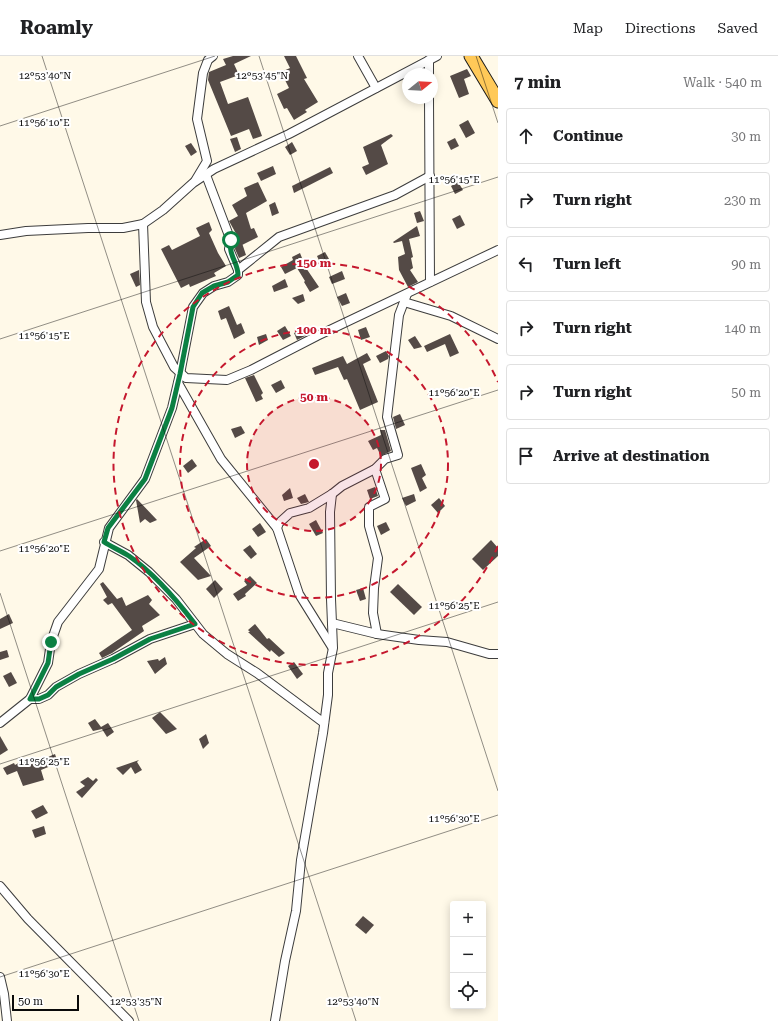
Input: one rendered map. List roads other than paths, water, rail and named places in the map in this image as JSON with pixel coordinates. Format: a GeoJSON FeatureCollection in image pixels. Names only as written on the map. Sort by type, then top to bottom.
{"type":"FeatureCollection","features":[{"type":"Feature","properties":{"kind":"main road"},"geometry":{"type":"LineString","coordinates":[[471,56],[498,101]]}},
{"type":"Feature","properties":{"kind":"street"},"geometry":{"type":"LineString","coordinates":[[193,183],[207,161],[197,119],[203,73],[208,60],[213,56]]}},
{"type":"Feature","properties":{"kind":"street"},"geometry":{"type":"LineString","coordinates":[[358,56],[376,88]]}},
{"type":"Feature","properties":{"kind":"street"},"geometry":{"type":"LineString","coordinates":[[0,235],[26,230],[123,228],[143,224],[163,210],[193,183],[214,169],[289,134],[437,56]]}},
{"type":"Feature","properties":{"kind":"street"},"geometry":{"type":"LineString","coordinates":[[429,60],[429,68]]}},
{"type":"Feature","properties":{"kind":"street"},"geometry":{"type":"LineString","coordinates":[[429,104],[430,282]]}},
{"type":"Feature","properties":{"kind":"street"},"geometry":{"type":"LineString","coordinates":[[0,723],[30,699],[48,663],[51,642],[58,622],[68,607],[99,569],[108,528],[145,479],[172,408],[193,307],[202,293],[214,286],[228,282],[238,275],[238,270],[229,249],[231,240],[206,175]]}},
{"type":"Feature","properties":{"kind":"street"},"geometry":{"type":"LineString","coordinates":[[238,270],[279,236],[395,195],[430,176]]}},
{"type":"Feature","properties":{"kind":"street"},"geometry":{"type":"LineString","coordinates":[[143,224],[146,302],[153,327],[221,459],[277,528],[299,594],[333,648]]}},
{"type":"Feature","properties":{"kind":"street"},"geometry":{"type":"LineString","coordinates":[[179,378],[227,380],[251,370],[317,336],[498,250]]}},
{"type":"Feature","properties":{"kind":"street"},"geometry":{"type":"LineString","coordinates":[[277,528],[279,523],[290,513],[309,508],[342,486],[375,470],[385,459],[398,455],[387,417],[398,322],[407,294]]}},
{"type":"Feature","properties":{"kind":"street"},"geometry":{"type":"LineString","coordinates":[[404,302],[451,316],[498,339]]}},
{"type":"Feature","properties":{"kind":"street"},"geometry":{"type":"LineString","coordinates":[[375,470],[385,499],[369,508],[369,526],[378,558],[373,607],[377,634]]}},
{"type":"Feature","properties":{"kind":"street"},"geometry":{"type":"LineString","coordinates":[[276,1021],[285,961],[296,911],[301,860],[324,724],[328,695],[328,673],[333,648],[330,512],[332,494]]}},
{"type":"Feature","properties":{"kind":"street"},"geometry":{"type":"LineString","coordinates":[[104,542],[128,555],[149,572],[176,599],[203,634],[227,654],[257,673],[324,724]]}},
{"type":"Feature","properties":{"kind":"street"},"geometry":{"type":"LineString","coordinates":[[332,623],[377,634],[447,642],[489,654],[498,654]]}},
{"type":"Feature","properties":{"kind":"street"},"geometry":{"type":"LineString","coordinates":[[30,699],[39,699],[48,695],[56,687],[79,674],[113,659],[150,639],[195,624]]}},
{"type":"Feature","properties":{"kind":"street"},"geometry":{"type":"LineString","coordinates":[[0,886],[28,919],[129,1021]]}},
{"type":"Feature","properties":{"kind":"street"},"geometry":{"type":"LineString","coordinates":[[0,977],[4,994],[7,1021]]}}]}
